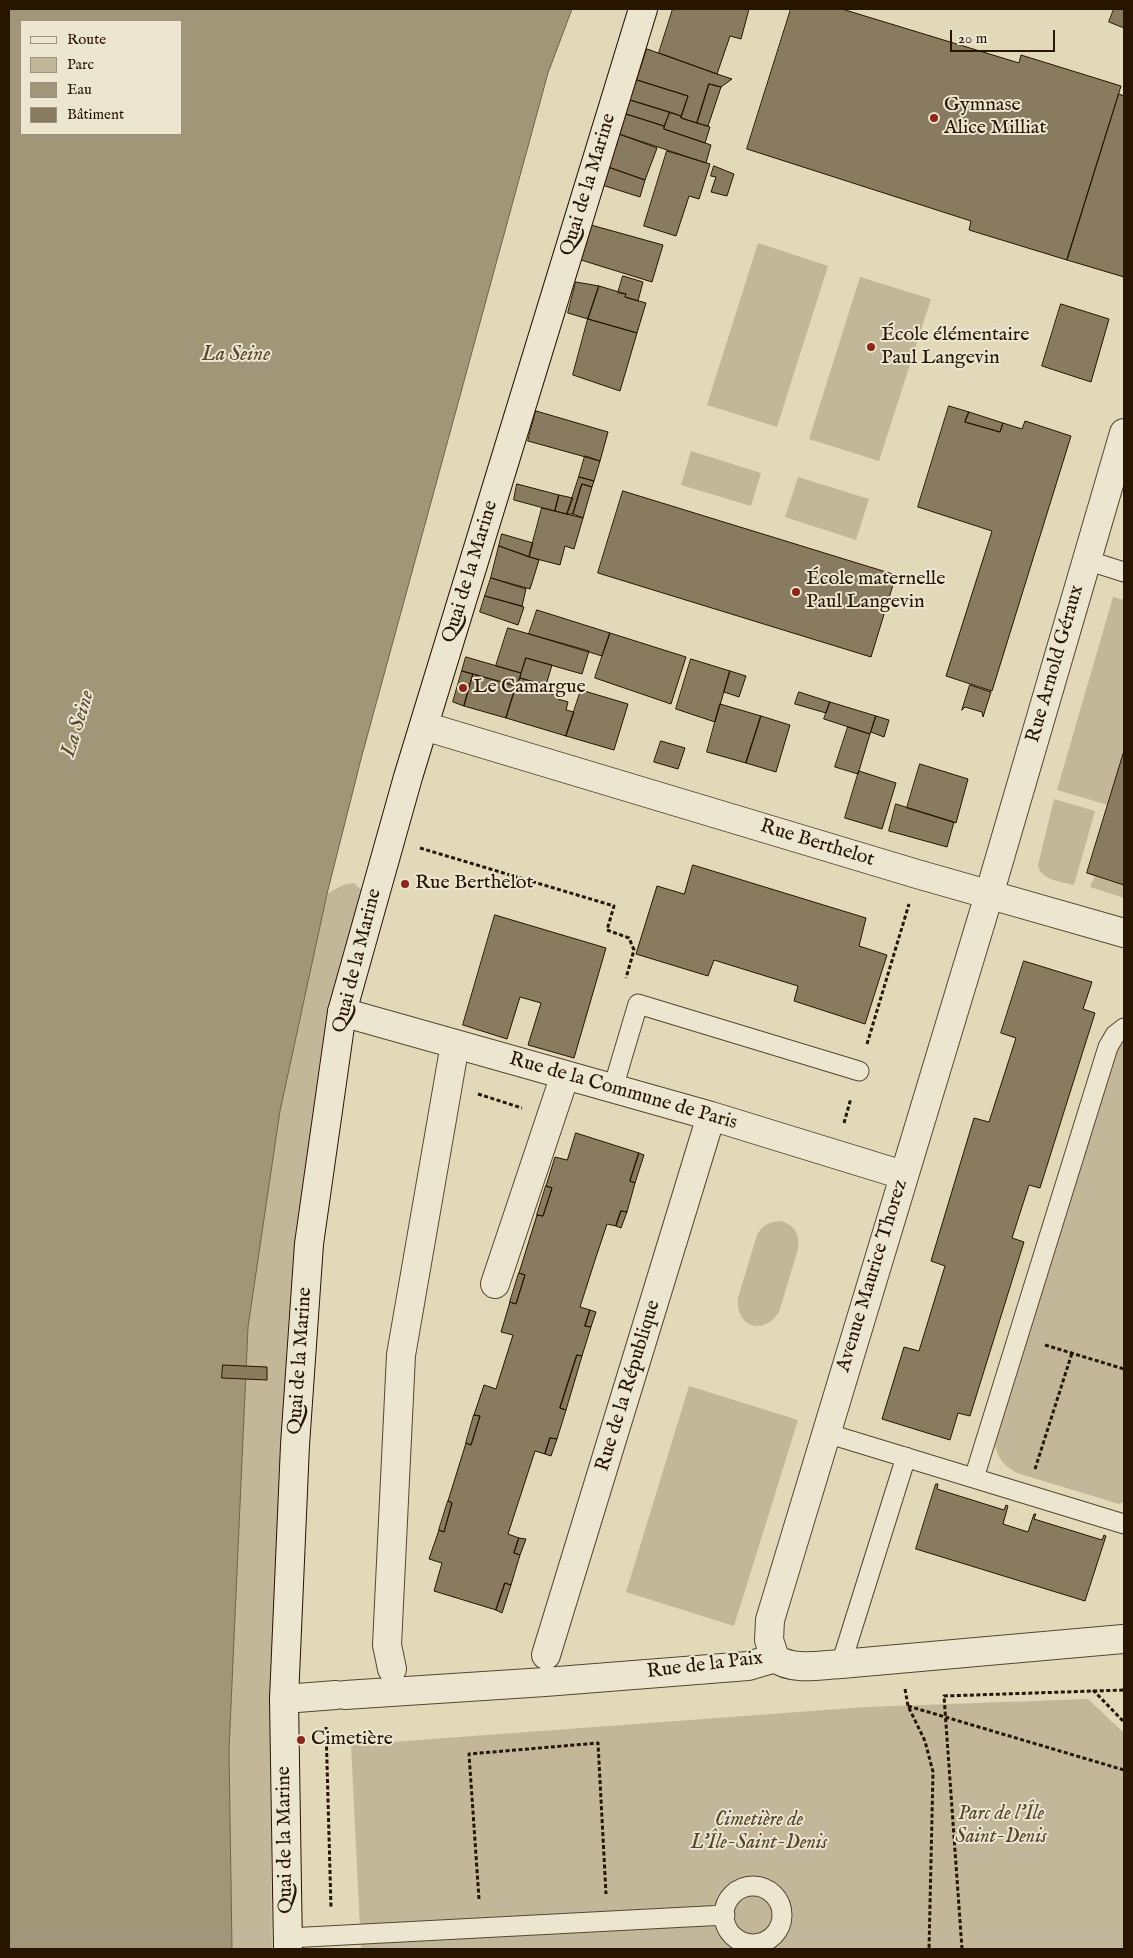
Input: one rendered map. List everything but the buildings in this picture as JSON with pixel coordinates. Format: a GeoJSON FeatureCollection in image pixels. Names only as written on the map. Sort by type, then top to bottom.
{"type":"FeatureCollection","features":[{"type":"Feature","properties":{"kind":"street","name":"Quai de la Marine"},"geometry":{"type":"LineString","coordinates":[[288,1944],[284,1699],[295,1445],[309,1244],[342,1012],[390,839],[643,9]]}},
{"type":"Feature","properties":{"kind":"street","name":"Rue Arnold Géraux"},"geometry":{"type":"LineString","coordinates":[[989,896],[1124,433]]}},
{"type":"Feature","properties":{"kind":"street","name":"Rue Berthelot"},"geometry":{"type":"LineString","coordinates":[[424,726],[989,896],[1124,933]]}},
{"type":"Feature","properties":{"kind":"street","name":"Avenue Maurice Thorez"},"geometry":{"type":"LineString","coordinates":[[775,1658],[769,1640],[770,1620],[903,1175],[989,896]]}},
{"type":"Feature","properties":{"kind":"street","name":"Rue de la Commune de Paris"},"geometry":{"type":"LineString","coordinates":[[342,1012],[711,1116],[903,1175]]}},
{"type":"Feature","properties":{"kind":"street"},"geometry":{"type":"LineString","coordinates":[[392,1669],[387,1645],[401,1355],[455,1044]]}},
{"type":"Feature","properties":{"kind":"street"},"geometry":{"type":"LineString","coordinates":[[494,1284],[565,1075]]}},
{"type":"Feature","properties":{"kind":"street","name":"Rue de la République"},"geometry":{"type":"LineString","coordinates":[[546,1655],[711,1116]]}},
{"type":"Feature","properties":{"kind":"street","name":"Rue de la Paix"},"geometry":{"type":"LineString","coordinates":[[284,1699],[545,1682],[748,1666],[775,1658],[795,1666],[841,1664],[1124,1632]]}},
{"type":"Feature","properties":{"kind":"lane"},"geometry":{"type":"LineString","coordinates":[[1086,560],[1124,572]]}},
{"type":"Feature","properties":{"kind":"lane"},"geometry":{"type":"LineString","coordinates":[[613,1088],[638,1004],[859,1071]]}},
{"type":"Feature","properties":{"kind":"lane"},"geometry":{"type":"LineString","coordinates":[[974,1478],[1108,1047],[1115,1035],[1124,1028]]}},
{"type":"Feature","properties":{"kind":"lane"},"geometry":{"type":"LineString","coordinates":[[826,1433],[1124,1524]]}},
{"type":"Feature","properties":{"kind":"lane"},"geometry":{"type":"LineString","coordinates":[[841,1664],[906,1457]]}},
{"type":"Feature","properties":{"kind":"lane"},"geometry":{"type":"LineString","coordinates":[[288,1944],[332,1935],[382,1941],[481,1928],[724,1915]]}},
{"type":"Feature","properties":{"kind":"path"},"geometry":{"type":"LineString","coordinates":[[390,839],[614,906],[607,930],[629,938],[632,943],[634,950],[624,984],[638,1004]]}},
{"type":"Feature","properties":{"kind":"path"},"geometry":{"type":"LineString","coordinates":[[834,1154],[917,874]]}},
{"type":"Feature","properties":{"kind":"path"},"geometry":{"type":"LineString","coordinates":[[448,1085],[551,1118]]}},
{"type":"Feature","properties":{"kind":"path"},"geometry":{"type":"LineString","coordinates":[[1018,1336],[1124,1368]]}},
{"type":"Feature","properties":{"kind":"path"},"geometry":{"type":"LineString","coordinates":[[1027,1494],[1072,1353]]}},
{"type":"Feature","properties":{"kind":"path"},"geometry":{"type":"LineString","coordinates":[[902,1658],[905,1695],[908,1706],[925,1741],[933,1772],[929,1949]]}},
{"type":"Feature","properties":{"kind":"path"},"geometry":{"type":"LineString","coordinates":[[1093,1690],[1124,1722]]}},
{"type":"Feature","properties":{"kind":"path"},"geometry":{"type":"LineString","coordinates":[[962,1949],[944,1696],[1124,1690]]}},
{"type":"Feature","properties":{"kind":"path"},"geometry":{"type":"LineString","coordinates":[[332,1935],[335,1695]]}},
{"type":"Feature","properties":{"kind":"path"},"geometry":{"type":"LineString","coordinates":[[908,1706],[1124,1770]]}},
{"type":"Feature","properties":{"kind":"path"},"geometry":{"type":"LineString","coordinates":[[481,1928],[469,1754],[598,1743],[607,1921]]}},
{"type":"Feature","properties":{"kind":"green space"},"geometry":{"type":"Polygon","coordinates":[[[758,243],[828,266],[777,427],[707,405],[758,243]]]}},
{"type":"Feature","properties":{"kind":"green space"},"geometry":{"type":"Polygon","coordinates":[[[860,277],[931,299],[879,461],[809,439],[860,277]]]}},
{"type":"Feature","properties":{"kind":"green space"},"geometry":{"type":"Polygon","coordinates":[[[691,451],[761,473],[751,506],[681,485],[691,451]]]}},
{"type":"Feature","properties":{"kind":"green space"},"geometry":{"type":"Polygon","coordinates":[[[798,477],[869,499],[856,540],[785,517],[798,477]]]}},
{"type":"Feature","properties":{"kind":"green space"},"geometry":{"type":"Polygon","coordinates":[[[1113,597],[1124,600],[1124,751],[1108,805],[1057,790],[1113,597]]]}},
{"type":"Feature","properties":{"kind":"green space"},"geometry":{"type":"Polygon","coordinates":[[[1054,799],[1095,811],[1074,885],[1047,877],[1038,865],[1054,799]]]}},
{"type":"Feature","properties":{"kind":"green space"},"geometry":{"type":"Polygon","coordinates":[[[1095,876],[1124,885],[1124,898],[1090,887],[1095,876]]]}},
{"type":"Feature","properties":{"kind":"green space"},"geometry":{"type":"Polygon","coordinates":[[[354,883],[366,894],[302,1193],[289,1315],[284,1394],[282,1502],[270,1710],[272,1949],[232,1949],[229,1750],[248,1327],[280,1111],[327,894],[343,885],[354,883]]]}},
{"type":"Feature","properties":{"kind":"green space"},"geometry":{"type":"Polygon","coordinates":[[[1124,1042],[1124,1502],[1119,1504],[1017,1473],[1003,1462],[998,1455],[995,1445],[1115,1052],[1124,1042]]]}},
{"type":"Feature","properties":{"kind":"green space"},"geometry":{"type":"Polygon","coordinates":[[[780,1221],[789,1225],[795,1231],[798,1239],[798,1249],[779,1312],[773,1320],[765,1324],[751,1325],[741,1316],[738,1308],[738,1298],[757,1235],[766,1225],[780,1221]]]}},
{"type":"Feature","properties":{"kind":"green space"},"geometry":{"type":"Polygon","coordinates":[[[689,1386],[798,1420],[734,1626],[626,1592],[689,1386]]]}},
{"type":"Feature","properties":{"kind":"green space","name":"Cimetière de L'Île-Saint-Denis"},"geometry":{"type":"Polygon","coordinates":[[[1088,1699],[1124,1733],[1124,1949],[361,1949],[351,1745],[866,1707],[1088,1699]]]}},
{"type":"Feature","properties":{"kind":"water","name":"La Seine"},"geometry":{"type":"Polygon","coordinates":[[[9,9],[572,9],[548,73],[361,759],[327,894],[280,1111],[248,1327],[229,1750],[232,1949],[9,1949],[9,9]]]}},
{"type":"Feature","properties":{"kind":"place","name":"Gymnase Alice Milliat"},"geometry":{"type":"Point","coordinates":[934,118]}},
{"type":"Feature","properties":{"kind":"place","name":"École élémentaire Paul Langevin"},"geometry":{"type":"Point","coordinates":[871,347]}},
{"type":"Feature","properties":{"kind":"place","name":"École maternelle Paul Langevin"},"geometry":{"type":"Point","coordinates":[796,592]}},
{"type":"Feature","properties":{"kind":"place","name":"Le Camargue"},"geometry":{"type":"Point","coordinates":[463,688]}},
{"type":"Feature","properties":{"kind":"place","name":"Rue Berthelot"},"geometry":{"type":"Point","coordinates":[405,884]}},
{"type":"Feature","properties":{"kind":"place","name":"Cimetière"},"geometry":{"type":"Point","coordinates":[301,1740]}},
{"type":"Feature","properties":{"kind":"park label","name":"Parc de l'Île Saint-Denis"},"geometry":{"type":"Point","coordinates":[1001,1826]}}]}
